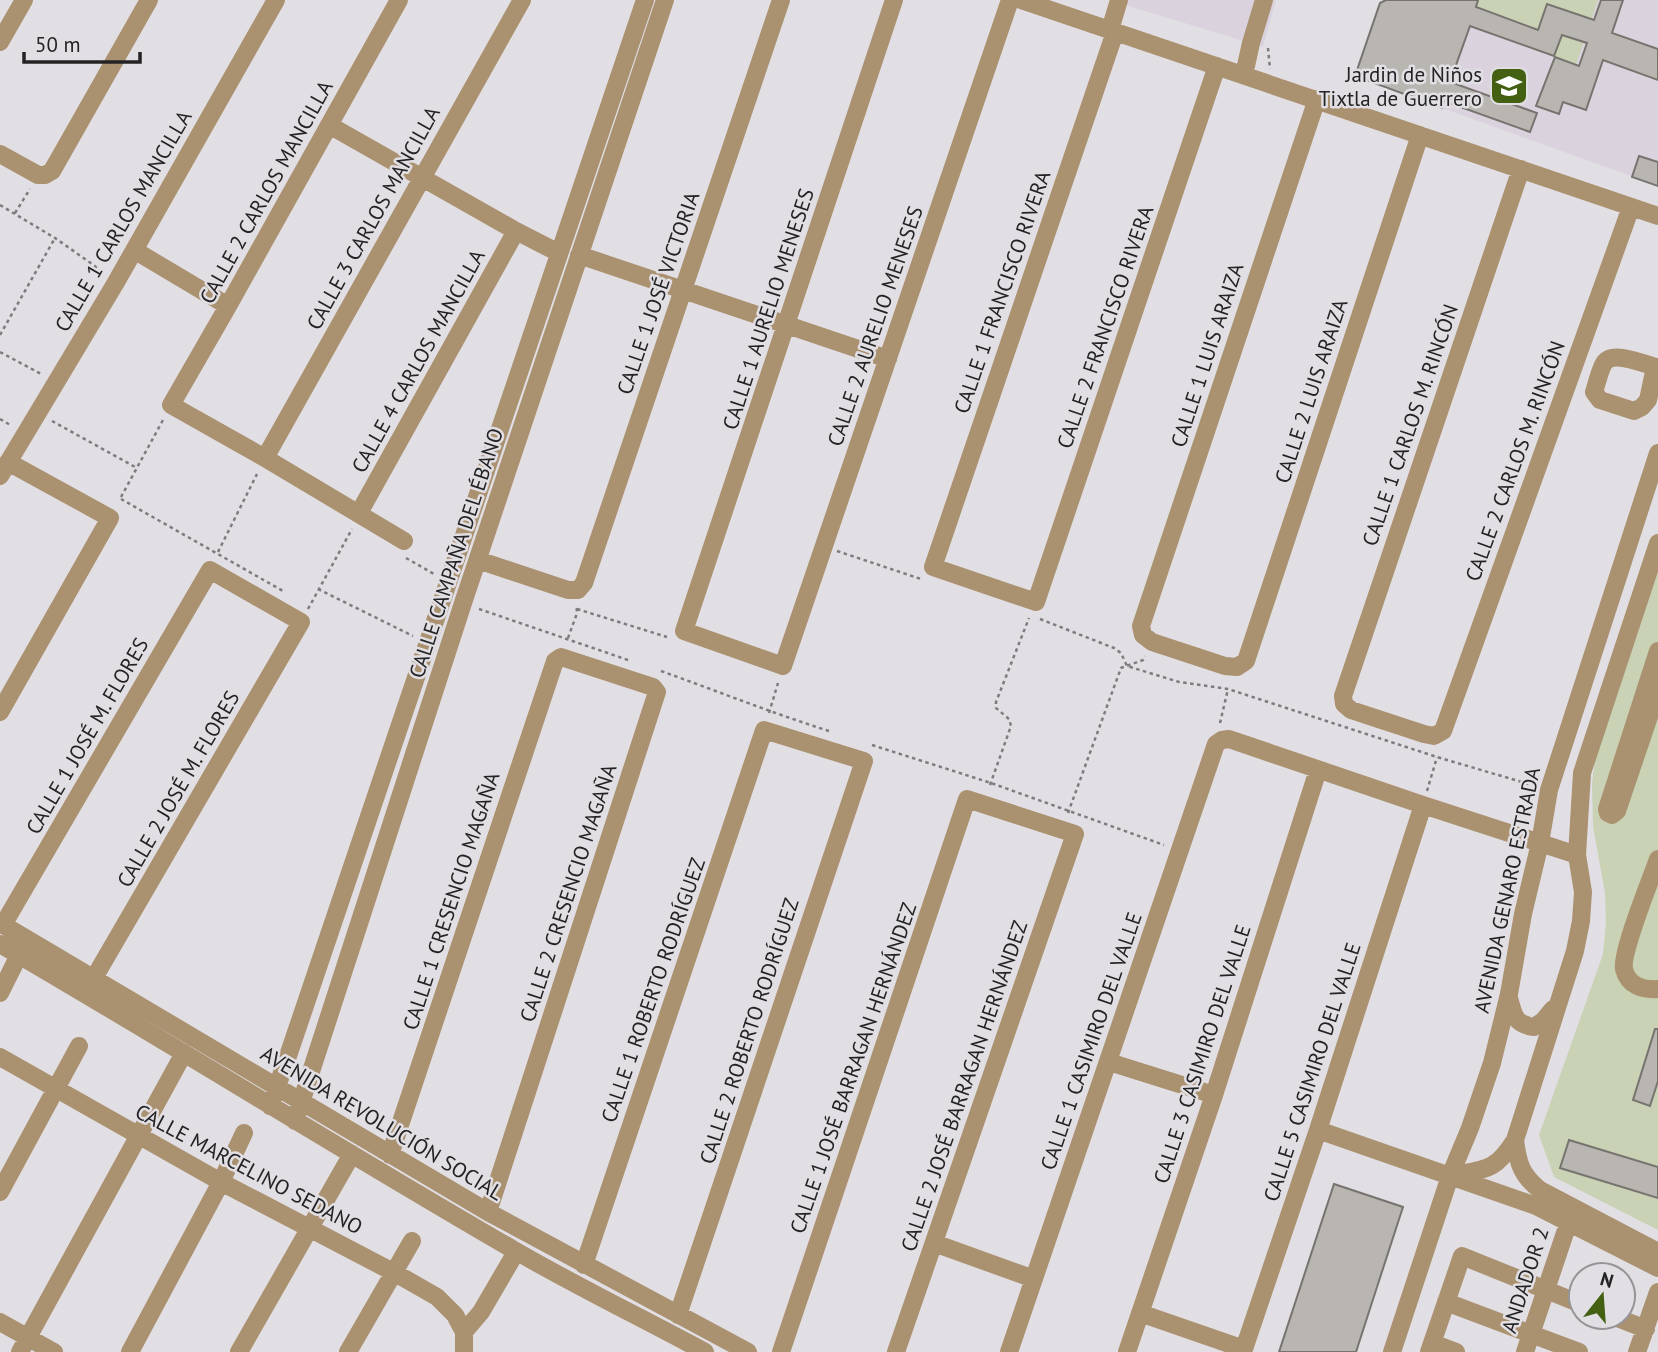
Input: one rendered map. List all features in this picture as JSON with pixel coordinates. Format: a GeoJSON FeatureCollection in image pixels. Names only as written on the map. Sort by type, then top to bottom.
{"type":"FeatureCollection","features":[{"type":"Feature","properties":{"kind":"street"},"geometry":{"type":"LineString","coordinates":[[0,42],[24,0]]}},
{"type":"Feature","properties":{"kind":"street"},"geometry":{"type":"LineString","coordinates":[[0,154],[45,173],[149,0]]}},
{"type":"Feature","properties":{"kind":"street","name":"CALLE 1 CARLOS MANCILLA"},"geometry":{"type":"LineString","coordinates":[[4,469],[115,284],[276,0]]}},
{"type":"Feature","properties":{"kind":"street","name":"CALLE 2 CARLOS MANCILLA"},"geometry":{"type":"LineString","coordinates":[[171,405],[399,0]]}},
{"type":"Feature","properties":{"kind":"street","name":"CALLE 3 CARLOS MANCILLA"},"geometry":{"type":"LineString","coordinates":[[265,458],[522,0]]}},
{"type":"Feature","properties":{"kind":"street","name":"CALLE CAMPAÑA DEL ÉBANO"},"geometry":{"type":"LineString","coordinates":[[270,1106],[645,0]]}},
{"type":"Feature","properties":{"kind":"street","name":"CALLE CAMPAÑA DEL ÉBANO"},"geometry":{"type":"LineString","coordinates":[[295,1121],[463,603],[665,0]]}},
{"type":"Feature","properties":{"kind":"street","name":"CALLE 1 JOSÉ VICTORIA"},"geometry":{"type":"LineString","coordinates":[[573,590],[584,583],[781,0]]}},
{"type":"Feature","properties":{"kind":"street","name":"CALLE 1 AURELIO MENESES"},"geometry":{"type":"LineString","coordinates":[[684,631],[894,0]]}},
{"type":"Feature","properties":{"kind":"street","name":"CALLE 2 AURELIO MENESES"},"geometry":{"type":"LineString","coordinates":[[783,666],[1010,0]]}},
{"type":"Feature","properties":{"kind":"street"},"geometry":{"type":"LineString","coordinates":[[1021,0],[1658,216]]}},
{"type":"Feature","properties":{"kind":"street","name":"CALLE 1 FRANCISCO RIVERA"},"geometry":{"type":"LineString","coordinates":[[1036,602],[933,567],[1112,31],[1119,0]]}},
{"type":"Feature","properties":{"kind":"street"},"geometry":{"type":"LineString","coordinates":[[1244,75],[1264,0]]}},
{"type":"Feature","properties":{"kind":"street","name":"CALLE 2 FRANCISCO RIVERA"},"geometry":{"type":"LineString","coordinates":[[1036,602],[1217,66]]}},
{"type":"Feature","properties":{"kind":"street","name":"CALLE 1 LUIS ARAIZA"},"geometry":{"type":"LineString","coordinates":[[1152,642],[1143,635],[1141,626],[1317,99]]}},
{"type":"Feature","properties":{"kind":"street"},"geometry":{"type":"LineString","coordinates":[[329,125],[559,253]]}},
{"type":"Feature","properties":{"kind":"street","name":"CALLE 2 LUIS ARAIZA"},"geometry":{"type":"LineString","coordinates":[[1152,642],[1225,666],[1237,667],[1245,661],[1420,135]]}},
{"type":"Feature","properties":{"kind":"street","name":"CALLE 1 CARLOS M. RINCÓN"},"geometry":{"type":"LineString","coordinates":[[1443,731],[1434,736],[1424,734],[1351,710],[1344,704],[1343,695],[1521,169]]}},
{"type":"Feature","properties":{"kind":"street","name":"CALLE 2 CARLOS M. RINCÓN"},"geometry":{"type":"LineString","coordinates":[[1443,731],[1631,206]]}},
{"type":"Feature","properties":{"kind":"street","name":"CALLE 4 CARLOS MANCILLA"},"geometry":{"type":"LineString","coordinates":[[359,513],[516,231]]}},
{"type":"Feature","properties":{"kind":"street"},"geometry":{"type":"LineString","coordinates":[[134,250],[228,306]]}},
{"type":"Feature","properties":{"kind":"street"},"geometry":{"type":"LineString","coordinates":[[579,256],[888,359]]}},
{"type":"Feature","properties":{"kind":"street"},"geometry":{"type":"LineString","coordinates":[[171,405],[404,541]]}},
{"type":"Feature","properties":{"kind":"street"},"geometry":{"type":"LineString","coordinates":[[506,411],[526,417]]}},
{"type":"Feature","properties":{"kind":"street","name":"AVENIDA GENARO ESTRADA"},"geometry":{"type":"LineString","coordinates":[[1392,1352],[1450,1175],[1470,1128],[1492,1063],[1509,994],[1549,790],[1658,453]]}},
{"type":"Feature","properties":{"kind":"street"},"geometry":{"type":"LineString","coordinates":[[0,712],[110,518],[4,469]]}},
{"type":"Feature","properties":{"kind":"street"},"geometry":{"type":"LineString","coordinates":[[1450,1175],[1481,1170],[1496,1164],[1515,1140],[1575,951],[1581,921],[1583,892],[1577,855],[1582,773],[1658,543]]}},
{"type":"Feature","properties":{"kind":"street"},"geometry":{"type":"LineString","coordinates":[[478,560],[573,590]]}},
{"type":"Feature","properties":{"kind":"street"},"geometry":{"type":"LineString","coordinates":[[210,570],[301,622]]}},
{"type":"Feature","properties":{"kind":"street","name":"CALLE 1 JOSÉ M. FLORES"},"geometry":{"type":"LineString","coordinates":[[1,924],[210,570]]}},
{"type":"Feature","properties":{"kind":"street","name":"CALLE 2 JOSÉ M. FLORES"},"geometry":{"type":"LineString","coordinates":[[94,978],[301,622]]}},
{"type":"Feature","properties":{"kind":"street"},"geometry":{"type":"LineString","coordinates":[[684,631],[783,666]]}},
{"type":"Feature","properties":{"kind":"street"},"geometry":{"type":"LineString","coordinates":[[1658,651],[1607,809],[1612,815],[1618,811],[1658,690]]}},
{"type":"Feature","properties":{"kind":"street","name":"CALLE 1 CRESENCIO MAGAÑA"},"geometry":{"type":"LineString","coordinates":[[390,1155],[558,659]]}},
{"type":"Feature","properties":{"kind":"street","name":"CALLE 2 CRESENCIO MAGAÑA"},"geometry":{"type":"LineString","coordinates":[[488,1212],[657,692],[653,687],[558,659]]}},
{"type":"Feature","properties":{"kind":"street","name":"CALLE 2 ROBERTO RODRÍGUEZ"},"geometry":{"type":"LineString","coordinates":[[678,1315],[864,761],[764,730]]}},
{"type":"Feature","properties":{"kind":"street","name":"CALLE 1 ROBERTO RODRÍGUEZ"},"geometry":{"type":"LineString","coordinates":[[584,1265],[764,730]]}},
{"type":"Feature","properties":{"kind":"street"},"geometry":{"type":"LineString","coordinates":[[1219,742],[1229,740],[1577,855]]}},
{"type":"Feature","properties":{"kind":"street","name":"CALLE 1 CASIMIRO DEL VALLE"},"geometry":{"type":"LineString","coordinates":[[1009,1352],[1219,742]]}},
{"type":"Feature","properties":{"kind":"street","name":"CALLE 3 CASIMIRO DEL VALLE"},"geometry":{"type":"LineString","coordinates":[[1127,1352],[1214,1095],[1318,770]]}},
{"type":"Feature","properties":{"kind":"street"},"geometry":{"type":"LineString","coordinates":[[976,802],[1069,832]]}},
{"type":"Feature","properties":{"kind":"street","name":"CALLE 1 JOSÉ BARRAGAN HERNÁNDEZ"},"geometry":{"type":"LineString","coordinates":[[781,1352],[976,802]]}},
{"type":"Feature","properties":{"kind":"street","name":"CALLE 5 CASIMIRO DEL VALLE"},"geometry":{"type":"LineString","coordinates":[[1243,1350],[1318,1130],[1423,805]]}},
{"type":"Feature","properties":{"kind":"street","name":"CALLE 2 JOSÉ BARRAGAN HERNÁNDEZ"},"geometry":{"type":"LineString","coordinates":[[896,1352],[1069,832]]}},
{"type":"Feature","properties":{"kind":"street"},"geometry":{"type":"LineString","coordinates":[[1658,859],[1626,950],[1624,969],[1632,983],[1645,990],[1658,989]]}},
{"type":"Feature","properties":{"kind":"street","name":"AVENIDA REVOLUCIÓN SOCIAL"},"geometry":{"type":"LineString","coordinates":[[1,924],[488,1212],[748,1352]]}},
{"type":"Feature","properties":{"kind":"street","name":"AVENIDA REVOLUCIÓN SOCIAL"},"geometry":{"type":"LineString","coordinates":[[0,944],[516,1252],[705,1352]]}},
{"type":"Feature","properties":{"kind":"street"},"geometry":{"type":"LineString","coordinates":[[3,988],[19,955]]}},
{"type":"Feature","properties":{"kind":"street"},"geometry":{"type":"LineString","coordinates":[[1509,994],[1514,1016],[1525,1026],[1534,1027],[1557,1005]]}},
{"type":"Feature","properties":{"kind":"street"},"geometry":{"type":"LineString","coordinates":[[0,1192],[79,1046]]}},
{"type":"Feature","properties":{"kind":"street"},"geometry":{"type":"LineString","coordinates":[[24,1345],[184,1053]]}},
{"type":"Feature","properties":{"kind":"street","name":"CALLE MARCELINO SEDANO"},"geometry":{"type":"LineString","coordinates":[[0,1057],[221,1182],[437,1297],[455,1315],[464,1332]]}},
{"type":"Feature","properties":{"kind":"street"},"geometry":{"type":"LineString","coordinates":[[287,1059],[297,1069],[311,1070]]}},
{"type":"Feature","properties":{"kind":"street"},"geometry":{"type":"LineString","coordinates":[[1109,1062],[1214,1095]]}},
{"type":"Feature","properties":{"kind":"street"},"geometry":{"type":"LineString","coordinates":[[1318,1130],[1536,1206],[1658,1268]]}},
{"type":"Feature","properties":{"kind":"street"},"geometry":{"type":"LineString","coordinates":[[130,1352],[221,1182],[244,1133]]}},
{"type":"Feature","properties":{"kind":"street"},"geometry":{"type":"LineString","coordinates":[[1515,1140],[1523,1172],[1540,1190],[1658,1252]]}},
{"type":"Feature","properties":{"kind":"street"},"geometry":{"type":"LineString","coordinates":[[239,1352],[352,1154]]}},
{"type":"Feature","properties":{"kind":"street","name":"ANDADOR 2"},"geometry":{"type":"LineString","coordinates":[[1525,1352],[1569,1222]]}},
{"type":"Feature","properties":{"kind":"street"},"geometry":{"type":"LineString","coordinates":[[348,1352],[412,1241]]}},
{"type":"Feature","properties":{"kind":"street"},"geometry":{"type":"LineString","coordinates":[[934,1243],[1034,1279]]}},
{"type":"Feature","properties":{"kind":"street"},"geometry":{"type":"LineString","coordinates":[[464,1352],[464,1332],[481,1312],[516,1252]]}},
{"type":"Feature","properties":{"kind":"street"},"geometry":{"type":"LineString","coordinates":[[1456,1352],[1430,1347],[1462,1256],[1567,1298]]}},
{"type":"Feature","properties":{"kind":"street"},"geometry":{"type":"LineString","coordinates":[[1637,1352],[1658,1292]]}},
{"type":"Feature","properties":{"kind":"street"},"geometry":{"type":"LineString","coordinates":[[1446,1302],[1579,1352]]}},
{"type":"Feature","properties":{"kind":"street"},"geometry":{"type":"LineString","coordinates":[[1140,1313],[1243,1350]]}},
{"type":"Feature","properties":{"kind":"street"},"geometry":{"type":"LineString","coordinates":[[0,1322],[24,1345],[54,1352]]}},
{"type":"Feature","properties":{"kind":"street"},"geometry":{"type":"LineString","coordinates":[[1637,1326],[1646,1329]]}},
{"type":"Feature","properties":{"kind":"path"},"geometry":{"type":"LineString","coordinates":[[1268,45],[1274,85]]}},
{"type":"Feature","properties":{"kind":"path"},"geometry":{"type":"LineString","coordinates":[[15,213],[45,173]]}},
{"type":"Feature","properties":{"kind":"path"},"geometry":{"type":"LineString","coordinates":[[0,205],[55,238],[95,266],[103,278],[115,284]]}},
{"type":"Feature","properties":{"kind":"path"},"geometry":{"type":"LineString","coordinates":[[0,335],[55,238]]}},
{"type":"Feature","properties":{"kind":"path"},"geometry":{"type":"LineString","coordinates":[[0,352],[55,382]]}},
{"type":"Feature","properties":{"kind":"path"},"geometry":{"type":"LineString","coordinates":[[171,405],[121,499],[287,593]]}},
{"type":"Feature","properties":{"kind":"path"},"geometry":{"type":"LineString","coordinates":[[37,413],[137,468]]}},
{"type":"Feature","properties":{"kind":"path"},"geometry":{"type":"LineString","coordinates":[[210,570],[265,458]]}},
{"type":"Feature","properties":{"kind":"path"},"geometry":{"type":"LineString","coordinates":[[301,622],[359,513]]}},
{"type":"Feature","properties":{"kind":"path"},"geometry":{"type":"LineString","coordinates":[[318,589],[428,643]]}},
{"type":"Feature","properties":{"kind":"path"},"geometry":{"type":"LineString","coordinates":[[558,659],[576,616],[573,590]]}},
{"type":"Feature","properties":{"kind":"path"},"geometry":{"type":"LineString","coordinates":[[976,802],[990,783],[1011,726],[1009,719],[996,708],[996,702],[1036,602]]}},
{"type":"Feature","properties":{"kind":"path"},"geometry":{"type":"LineString","coordinates":[[463,603],[547,632]]}},
{"type":"Feature","properties":{"kind":"path"},"geometry":{"type":"LineString","coordinates":[[577,609],[674,639],[679,638],[684,631]]}},
{"type":"Feature","properties":{"kind":"path"},"geometry":{"type":"LineString","coordinates":[[1069,832],[1069,811],[1121,668],[1143,660],[1152,642]]}},
{"type":"Feature","properties":{"kind":"path"},"geometry":{"type":"LineString","coordinates":[[764,730],[783,666]]}},
{"type":"Feature","properties":{"kind":"path"},"geometry":{"type":"LineString","coordinates":[[1127,666],[1179,682],[1228,689],[1437,757],[1549,790]]}},
{"type":"Feature","properties":{"kind":"path"},"geometry":{"type":"LineString","coordinates":[[1219,742],[1220,722],[1228,689]]}},
{"type":"Feature","properties":{"kind":"path"},"geometry":{"type":"LineString","coordinates":[[719,691],[769,712],[834,733]]}},
{"type":"Feature","properties":{"kind":"path"},"geometry":{"type":"LineString","coordinates":[[873,746],[990,783],[1180,850]]}},
{"type":"Feature","properties":{"kind":"path"},"geometry":{"type":"LineString","coordinates":[[1423,805],[1437,757]]}},
{"type":"Feature","properties":{"kind":"shaded area"},"geometry":{"type":"Polygon","coordinates":[[[1109,0],[1276,0],[1263,47],[1109,0]]]}},
{"type":"Feature","properties":{"kind":"shaded area"},"geometry":{"type":"Polygon","coordinates":[[[1478,0],[1658,0],[1658,186],[1442,108],[1478,0]]]}},
{"type":"Feature","properties":{"kind":"green space"},"geometry":{"type":"Polygon","coordinates":[[[1478,0],[1598,0],[1576,65],[1470,25],[1478,0]]]}},
{"type":"Feature","properties":{"kind":"green space"},"geometry":{"type":"Polygon","coordinates":[[[1658,572],[1658,1230],[1554,1177],[1539,1135],[1603,954],[1605,893],[1593,826],[1592,783],[1595,760],[1658,572]]]}},
{"type":"Feature","properties":{"kind":"building"},"geometry":{"type":"Polygon","coordinates":[[[1386,0],[1478,0],[1476,7],[1538,30],[1547,4],[1594,20],[1601,0],[1623,0],[1612,33],[1658,49],[1658,80],[1603,60],[1586,110],[1563,102],[1559,114],[1536,106],[1555,57],[1579,66],[1587,43],[1562,35],[1554,56],[1470,26],[1450,82],[1537,113],[1530,132],[1444,101],[1442,108],[1355,76],[1380,3],[1386,0]]]}},
{"type":"Feature","properties":{"kind":"building"},"geometry":{"type":"Polygon","coordinates":[[[1639,156],[1658,162],[1658,186],[1632,177],[1639,156]]]}},
{"type":"Feature","properties":{"kind":"building"},"geometry":{"type":"Polygon","coordinates":[[[1655,1029],[1658,1029],[1658,1081],[1650,1106],[1633,1100],[1655,1029]]]}},
{"type":"Feature","properties":{"kind":"building"},"geometry":{"type":"Polygon","coordinates":[[[1569,1140],[1658,1167],[1658,1198],[1560,1168],[1569,1140]]]}},
{"type":"Feature","properties":{"kind":"building"},"geometry":{"type":"Polygon","coordinates":[[[1334,1184],[1403,1207],[1356,1352],[1279,1352],[1334,1184]]]}},
{"type":"Feature","properties":{"kind":"place","name":"Jardin de Niños Tixtla de Guerrero"},"geometry":{"type":"Point","coordinates":[1509,86]}}]}
